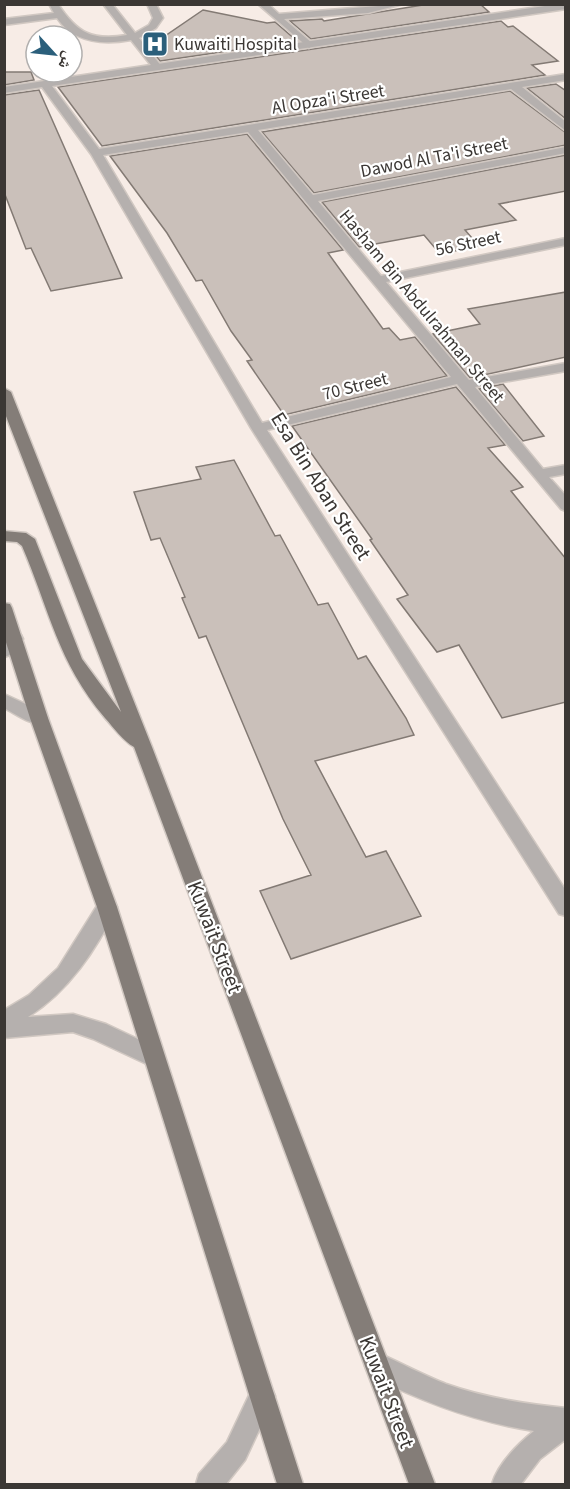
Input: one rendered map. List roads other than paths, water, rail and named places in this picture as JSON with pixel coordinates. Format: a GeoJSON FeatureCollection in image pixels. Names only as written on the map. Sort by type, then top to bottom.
{"type":"FeatureCollection","features":[{"type":"Feature","properties":{"kind":"main road","name":"Kuwait Street"},"geometry":{"type":"LineString","coordinates":[[4,392],[143,747],[422,1485]]}},
{"type":"Feature","properties":{"kind":"main road"},"geometry":{"type":"LineString","coordinates":[[4,536],[21,537],[29,543],[67,646],[81,672],[118,723],[143,747]]}},
{"type":"Feature","properties":{"kind":"main road"},"geometry":{"type":"LineString","coordinates":[[4,608],[10,645],[39,718],[107,907],[290,1485]]}},
{"type":"Feature","properties":{"kind":"street"},"geometry":{"type":"LineString","coordinates":[[53,4],[73,31],[82,35],[114,39],[134,38],[158,21],[151,4]]}},
{"type":"Feature","properties":{"kind":"street"},"geometry":{"type":"LineString","coordinates":[[107,4],[157,67]]}},
{"type":"Feature","properties":{"kind":"street"},"geometry":{"type":"LineString","coordinates":[[262,4],[309,45]]}},
{"type":"Feature","properties":{"kind":"street"},"geometry":{"type":"LineString","coordinates":[[276,17],[304,13],[353,12],[399,4]]}},
{"type":"Feature","properties":{"kind":"street"},"geometry":{"type":"LineString","coordinates":[[84,78],[566,6]]}},
{"type":"Feature","properties":{"kind":"street"},"geometry":{"type":"LineString","coordinates":[[4,22],[60,15]]}},
{"type":"Feature","properties":{"kind":"street","name":"Al Opza'i Street"},"geometry":{"type":"LineString","coordinates":[[96,153],[566,77]]}},
{"type":"Feature","properties":{"kind":"street"},"geometry":{"type":"LineString","coordinates":[[4,90],[45,84]]}},
{"type":"Feature","properties":{"kind":"street","name":"Esa Bin Aban Street"},"geometry":{"type":"LineString","coordinates":[[45,84],[96,153],[258,428],[566,908]]}},
{"type":"Feature","properties":{"kind":"street"},"geometry":{"type":"LineString","coordinates":[[514,86],[566,128]]}},
{"type":"Feature","properties":{"kind":"street","name":"Hasham Bin Abdulrahman Street"},"geometry":{"type":"LineString","coordinates":[[251,128],[566,506]]}},
{"type":"Feature","properties":{"kind":"street","name":"Dawod Al Ta'i Street"},"geometry":{"type":"LineString","coordinates":[[310,199],[566,150]]}},
{"type":"Feature","properties":{"kind":"street","name":"56 Street"},"geometry":{"type":"LineString","coordinates":[[378,280],[566,241]]}},
{"type":"Feature","properties":{"kind":"street","name":"70 Street"},"geometry":{"type":"LineString","coordinates":[[258,428],[462,382],[566,367]]}},
{"type":"Feature","properties":{"kind":"street"},"geometry":{"type":"LineString","coordinates":[[539,474],[566,469]]}},
{"type":"Feature","properties":{"kind":"street"},"geometry":{"type":"LineString","coordinates":[[4,700],[39,718]]}},
{"type":"Feature","properties":{"kind":"street"},"geometry":{"type":"LineString","coordinates":[[4,1022],[36,1001],[65,974],[107,907]]}},
{"type":"Feature","properties":{"kind":"street"},"geometry":{"type":"LineString","coordinates":[[4,1029],[73,1023],[98,1031],[153,1057]]}},
{"type":"Feature","properties":{"kind":"street"},"geometry":{"type":"LineString","coordinates":[[378,1366],[422,1389],[469,1406],[517,1417],[566,1421]]}},
{"type":"Feature","properties":{"kind":"street"},"geometry":{"type":"LineString","coordinates":[[209,1485],[236,1451],[262,1396]]}},
{"type":"Feature","properties":{"kind":"street"},"geometry":{"type":"LineString","coordinates":[[505,1485],[531,1450],[566,1421]]}},
{"type":"Feature","properties":{"kind":"place","name":"Kuwaiti Hospital"},"geometry":{"type":"Point","coordinates":[155,44]}}]}
